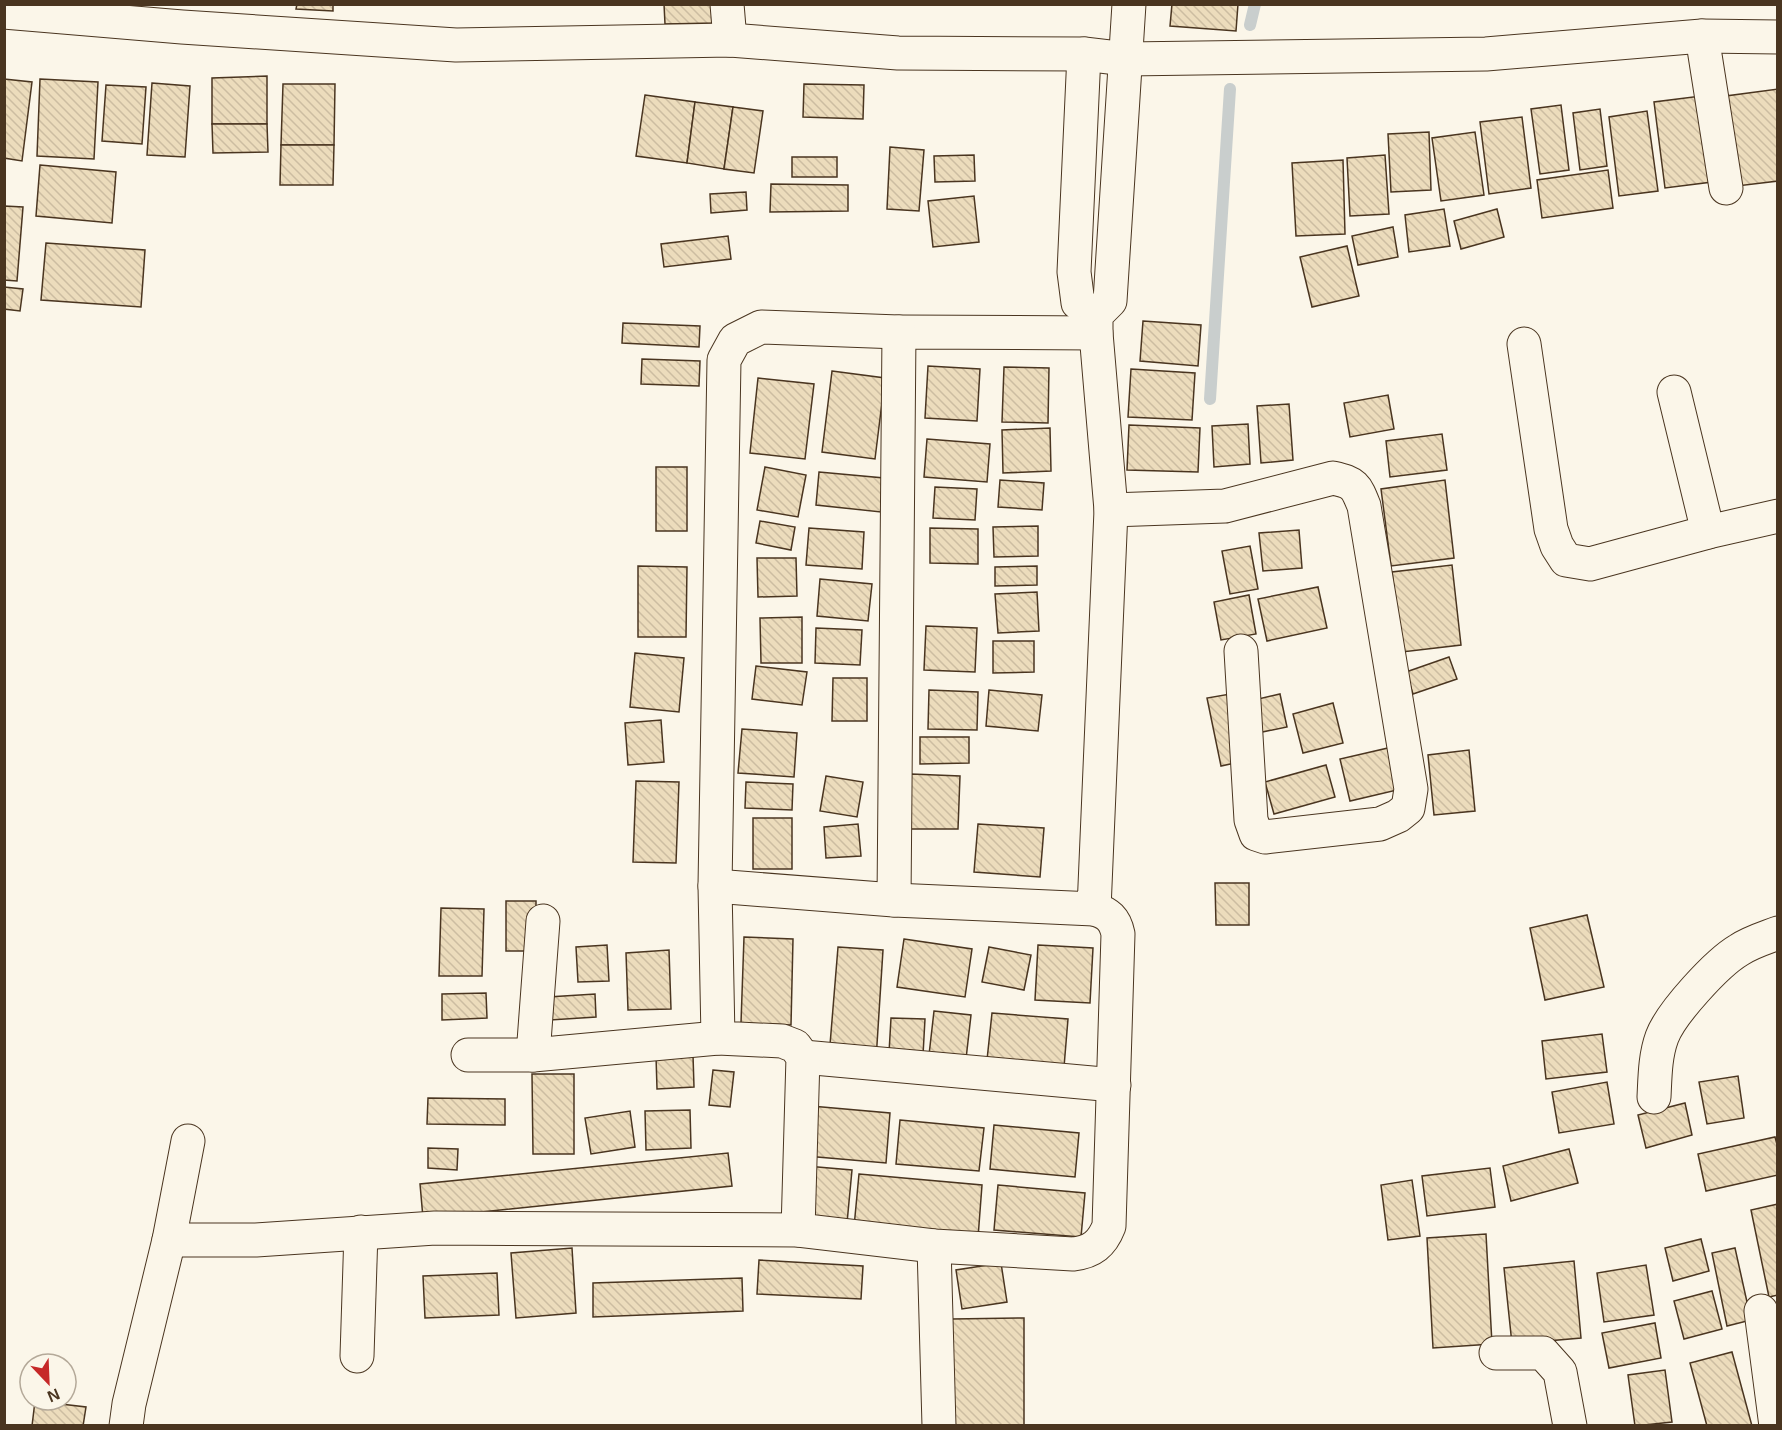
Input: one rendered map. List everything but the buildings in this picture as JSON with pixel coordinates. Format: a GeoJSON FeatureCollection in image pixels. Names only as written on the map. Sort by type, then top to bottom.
{"type":"FeatureCollection","features":[{"type":"Feature","properties":{"kind":"street"},"geometry":{"type":"LineString","coordinates":[[727,4],[730,40]]}},
{"type":"Feature","properties":{"kind":"street"},"geometry":{"type":"LineString","coordinates":[[1094,909],[1111,510],[1096,324],[1110,301],[1129,4]]}},
{"type":"Feature","properties":{"kind":"street"},"geometry":{"type":"LineString","coordinates":[[4,12],[182,27],[456,45],[730,40],[898,53],[1084,54],[1126,59],[1486,54],[1702,36],[1778,37]]}},
{"type":"Feature","properties":{"kind":"street"},"geometry":{"type":"LineString","coordinates":[[1702,36],[1726,189]]}},
{"type":"Feature","properties":{"kind":"street"},"geometry":{"type":"LineString","coordinates":[[1084,54],[1074,272],[1078,303],[1096,324]]}},
{"type":"Feature","properties":{"kind":"street"},"geometry":{"type":"LineString","coordinates":[[718,1038],[715,886],[724,360],[735,340],[761,327],[899,332],[1096,324]]}},
{"type":"Feature","properties":{"kind":"street"},"geometry":{"type":"LineString","coordinates":[[894,900],[899,332]]}},
{"type":"Feature","properties":{"kind":"street"},"geometry":{"type":"LineString","coordinates":[[1524,344],[1551,529],[1557,546],[1566,560],[1590,564],[1708,532],[1778,516]]}},
{"type":"Feature","properties":{"kind":"street"},"geometry":{"type":"LineString","coordinates":[[1674,392],[1708,532]]}},
{"type":"Feature","properties":{"kind":"street"},"geometry":{"type":"LineString","coordinates":[[1111,510],[1225,506],[1333,478],[1348,482],[1357,488],[1364,507],[1411,789],[1408,808],[1398,816],[1380,824],[1265,837],[1256,834],[1251,820],[1241,651]]}},
{"type":"Feature","properties":{"kind":"street"},"geometry":{"type":"LineString","coordinates":[[169,1240],[256,1240],[435,1228],[798,1230],[934,1246],[1073,1254],[1085,1253],[1093,1249],[1104,1237],[1109,1226],[1118,934],[1113,920],[1104,912],[1094,909],[894,900],[715,886]]}},
{"type":"Feature","properties":{"kind":"street"},"geometry":{"type":"LineString","coordinates":[[533,1054],[543,921]]}},
{"type":"Feature","properties":{"kind":"street"},"geometry":{"type":"LineString","coordinates":[[1654,1097],[1656,1063],[1663,1035],[1684,1004],[1712,972],[1738,950],[1778,933]]}},
{"type":"Feature","properties":{"kind":"street"},"geometry":{"type":"LineString","coordinates":[[468,1055],[533,1054],[718,1038],[782,1041],[795,1046],[803,1057],[798,1230]]}},
{"type":"Feature","properties":{"kind":"street"},"geometry":{"type":"LineString","coordinates":[[803,1057],[1114,1085]]}},
{"type":"Feature","properties":{"kind":"street"},"geometry":{"type":"LineString","coordinates":[[126,1425],[129,1404],[169,1240],[188,1141]]}},
{"type":"Feature","properties":{"kind":"street"},"geometry":{"type":"LineString","coordinates":[[357,1356],[361,1232]]}},
{"type":"Feature","properties":{"kind":"street"},"geometry":{"type":"LineString","coordinates":[[934,1246],[939,1425]]}},
{"type":"Feature","properties":{"kind":"street"},"geometry":{"type":"LineString","coordinates":[[1761,1311],[1776,1425]]}},
{"type":"Feature","properties":{"kind":"street"},"geometry":{"type":"LineString","coordinates":[[1496,1353],[1543,1353],[1560,1372],[1570,1425]]}},
{"type":"Feature","properties":{"kind":"waterway"},"geometry":{"type":"LineString","coordinates":[[1250,25],[1255,4]]}},
{"type":"Feature","properties":{"kind":"waterway"},"geometry":{"type":"LineString","coordinates":[[1210,399],[1230,89]]}}]}
